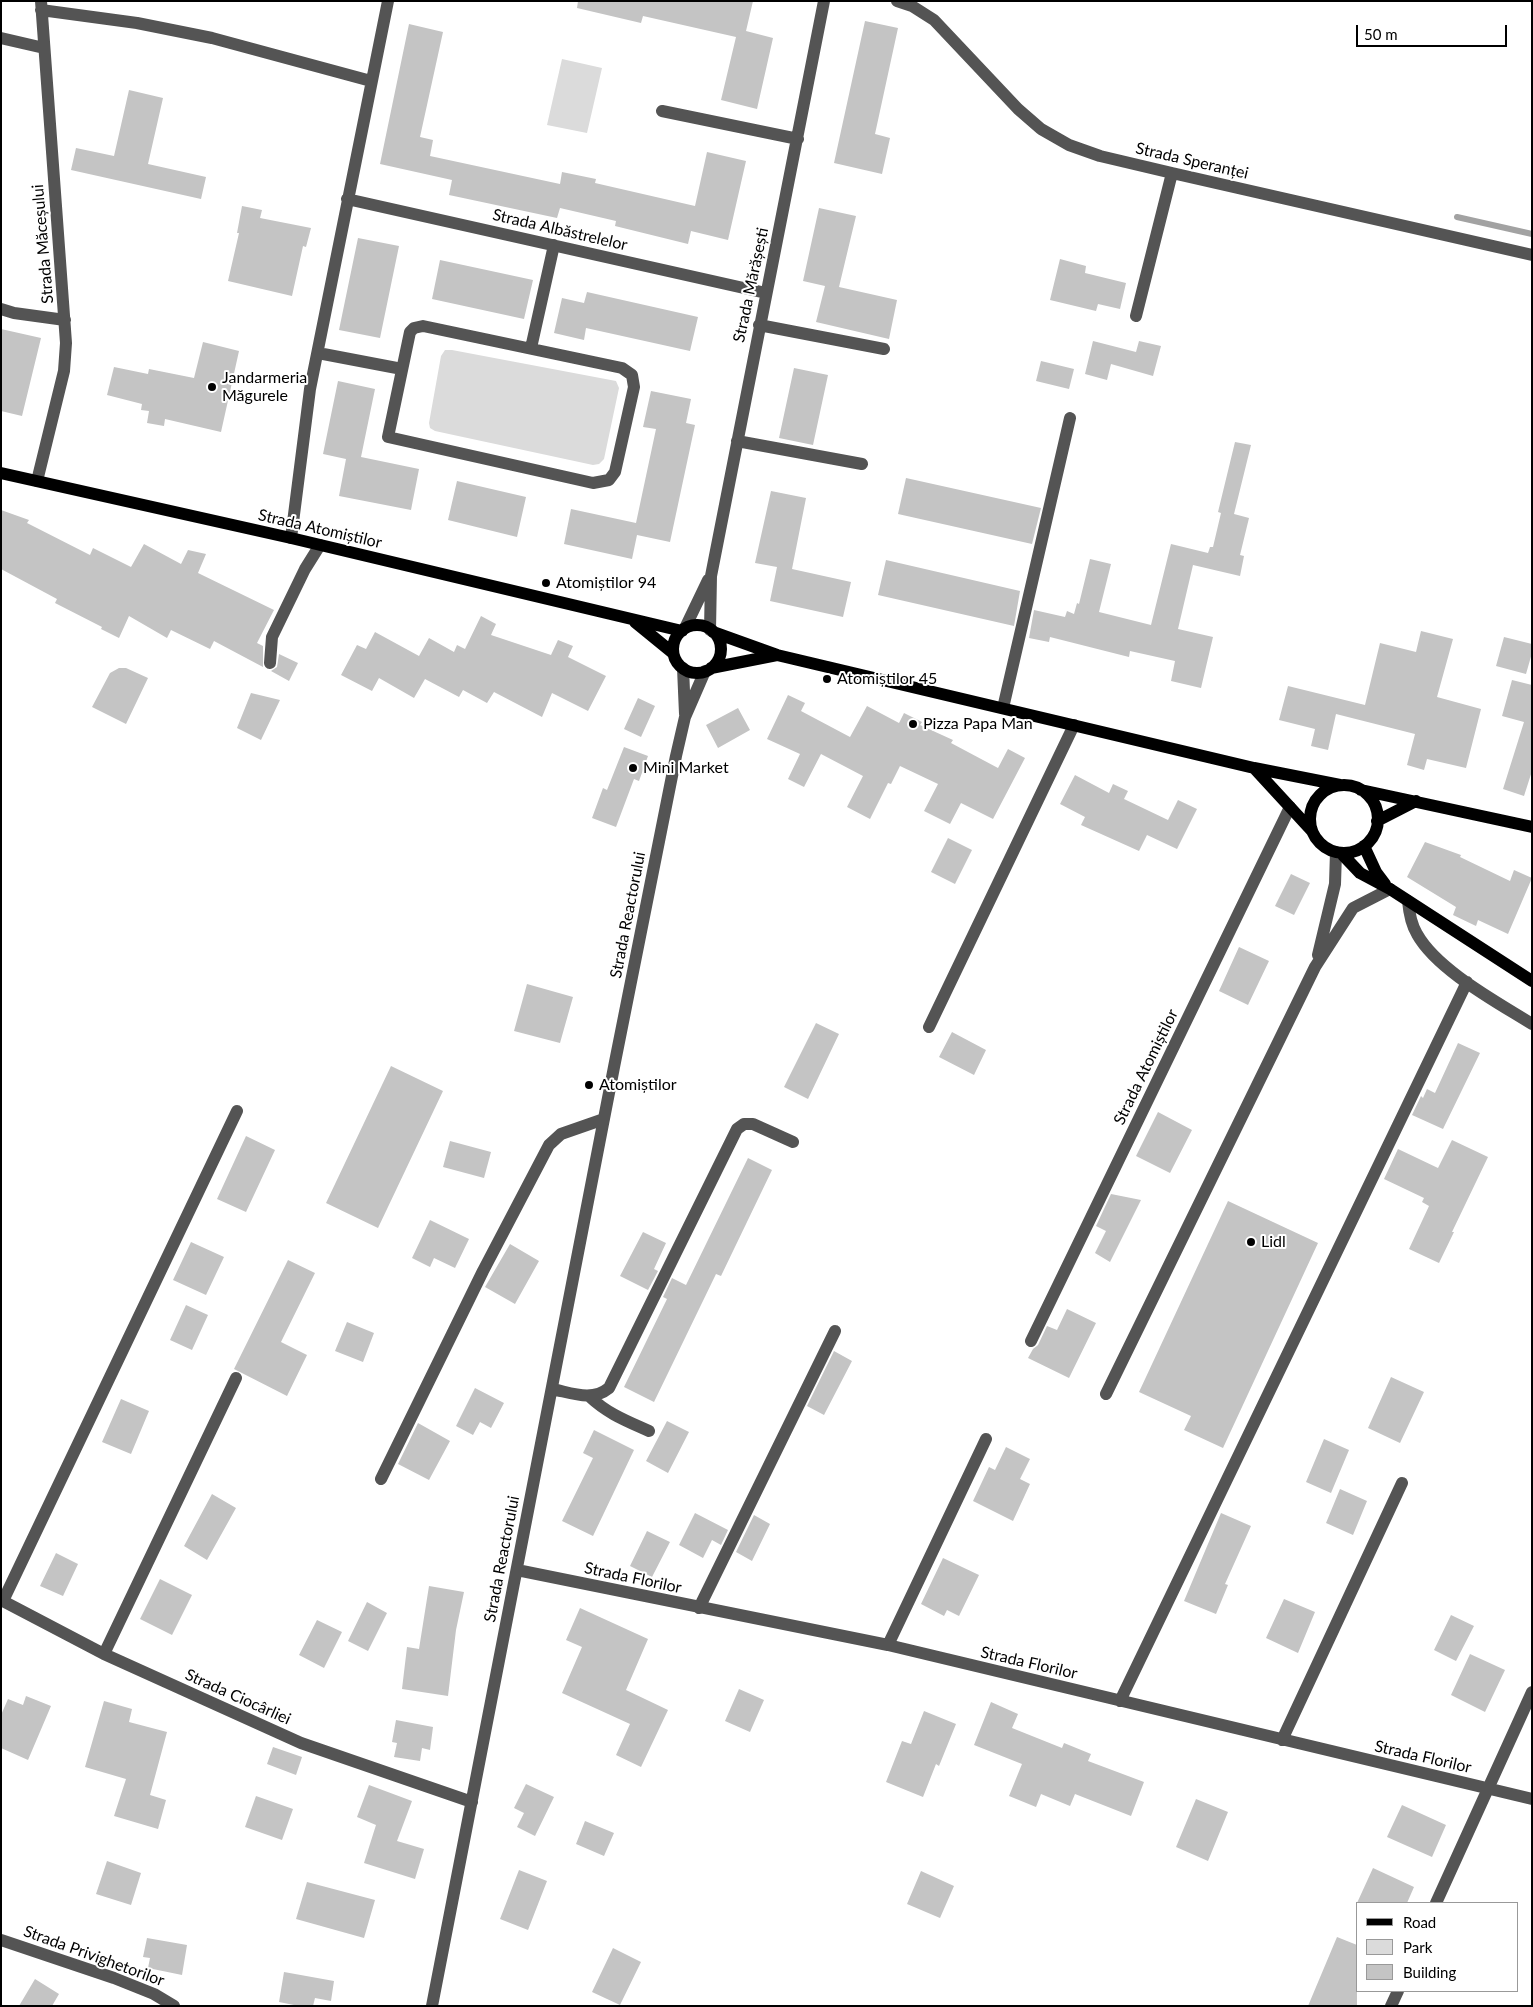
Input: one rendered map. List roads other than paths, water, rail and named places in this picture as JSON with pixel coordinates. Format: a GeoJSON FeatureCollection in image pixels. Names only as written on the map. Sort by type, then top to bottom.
{"type":"FeatureCollection","features":[{"type":"Feature","properties":{"kind":"main road","name":"Strada Atomiștilor"},"geometry":{"type":"LineString","coordinates":[[1,473],[291,538],[631,619],[683,629]]}},
{"type":"Feature","properties":{"kind":"main road","name":"Strada Atomiștilor"},"geometry":{"type":"LineString","coordinates":[[631,619],[673,653]]}},
{"type":"Feature","properties":{"kind":"main road"},"geometry":{"type":"LineString","coordinates":[[776,655],[694,673],[678,664],[673,653],[676,638],[683,629],[699,625],[776,655],[1254,768],[1351,786],[1361,790],[1532,827]]}},
{"type":"Feature","properties":{"kind":"main road"},"geometry":{"type":"LineString","coordinates":[[708,670],[715,664],[720,653],[718,639],[712,631]]}},
{"type":"Feature","properties":{"kind":"main road"},"geometry":{"type":"LineString","coordinates":[[1254,768],[1318,840],[1327,848],[1338,852],[1355,851],[1371,839],[1377,821],[1376,808],[1370,798],[1361,790]]}},
{"type":"Feature","properties":{"kind":"main road"},"geometry":{"type":"LineString","coordinates":[[1312,831],[1310,819],[1312,806],[1318,796],[1328,789],[1340,785]]}},
{"type":"Feature","properties":{"kind":"main road"},"geometry":{"type":"LineString","coordinates":[[1377,821],[1416,801]]}},
{"type":"Feature","properties":{"kind":"main road"},"geometry":{"type":"LineString","coordinates":[[1364,846],[1376,872],[1390,890]]}},
{"type":"Feature","properties":{"kind":"main road"},"geometry":{"type":"LineString","coordinates":[[1338,852],[1360,873],[1408,901],[1532,981]]}},
{"type":"Feature","properties":{"kind":"street"},"geometry":{"type":"LineString","coordinates":[[291,538],[304,433],[318,353],[347,199],[388,1]]}},
{"type":"Feature","properties":{"kind":"street","name":"Strada Mărășești"},"geometry":{"type":"LineString","coordinates":[[712,631],[711,576],[824,1]]}},
{"type":"Feature","properties":{"kind":"street","name":"Strada Speranței"},"geometry":{"type":"LineString","coordinates":[[897,1],[912,6],[934,20],[1001,92],[1041,129],[1069,145],[1084,151],[1172,173],[1532,255]]}},
{"type":"Feature","properties":{"kind":"street"},"geometry":{"type":"LineString","coordinates":[[41,6],[212,38],[371,81]]}},
{"type":"Feature","properties":{"kind":"street","name":"Strada Măceșului"},"geometry":{"type":"LineString","coordinates":[[37,481],[64,371],[66,343],[41,6]]}},
{"type":"Feature","properties":{"kind":"street"},"geometry":{"type":"LineString","coordinates":[[1,38],[44,48]]}},
{"type":"Feature","properties":{"kind":"street"},"geometry":{"type":"LineString","coordinates":[[662,111],[798,138]]}},
{"type":"Feature","properties":{"kind":"street"},"geometry":{"type":"LineString","coordinates":[[1136,316],[1172,173]]}},
{"type":"Feature","properties":{"kind":"street","name":"Strada Albăstrelelor"},"geometry":{"type":"LineString","coordinates":[[347,199],[766,293]]}},
{"type":"Feature","properties":{"kind":"street"},"geometry":{"type":"LineString","coordinates":[[531,348],[554,245]]}},
{"type":"Feature","properties":{"kind":"street"},"geometry":{"type":"LineString","coordinates":[[1,309],[65,320]]}},
{"type":"Feature","properties":{"kind":"street"},"geometry":{"type":"LineString","coordinates":[[759,325],[884,349]]}},
{"type":"Feature","properties":{"kind":"street"},"geometry":{"type":"LineString","coordinates":[[423,326],[531,348],[622,368],[632,374],[634,387],[615,472],[609,480],[593,482],[388,437],[410,332],[414,328],[423,326]]}},
{"type":"Feature","properties":{"kind":"street"},"geometry":{"type":"LineString","coordinates":[[318,353],[402,369]]}},
{"type":"Feature","properties":{"kind":"street"},"geometry":{"type":"LineString","coordinates":[[1002,708],[1070,418]]}},
{"type":"Feature","properties":{"kind":"street"},"geometry":{"type":"LineString","coordinates":[[737,440],[862,464]]}},
{"type":"Feature","properties":{"kind":"street"},"geometry":{"type":"LineString","coordinates":[[270,663],[272,637],[305,569],[320,545]]}},
{"type":"Feature","properties":{"kind":"street","name":"Strada Mărășești"},"geometry":{"type":"LineString","coordinates":[[683,629],[711,576]]}},
{"type":"Feature","properties":{"kind":"street","name":"Strada Reactorului"},"geometry":{"type":"LineString","coordinates":[[432,2006],[604,1119],[685,717],[683,668]]}},
{"type":"Feature","properties":{"kind":"street","name":"Strada Reactorului"},"geometry":{"type":"LineString","coordinates":[[685,717],[708,670]]}},
{"type":"Feature","properties":{"kind":"street"},"geometry":{"type":"LineString","coordinates":[[929,1027],[1074,725]]}},
{"type":"Feature","properties":{"kind":"street","name":"Strada Atomiștilor"},"geometry":{"type":"LineString","coordinates":[[1030,1341],[1290,807]]}},
{"type":"Feature","properties":{"kind":"street"},"geometry":{"type":"LineString","coordinates":[[1315,967],[1335,884],[1338,852]]}},
{"type":"Feature","properties":{"kind":"street"},"geometry":{"type":"LineString","coordinates":[[1106,1394],[1315,967],[1353,908],[1390,890]]}},
{"type":"Feature","properties":{"kind":"street"},"geometry":{"type":"LineString","coordinates":[[1408,901],[1411,920],[1422,942],[1467,982],[1532,1024]]}},
{"type":"Feature","properties":{"kind":"street"},"geometry":{"type":"LineString","coordinates":[[1120,1701],[1467,982]]}},
{"type":"Feature","properties":{"kind":"street"},"geometry":{"type":"LineString","coordinates":[[2,1600],[238,1111]]}},
{"type":"Feature","properties":{"kind":"street"},"geometry":{"type":"LineString","coordinates":[[382,1479],[483,1271],[549,1145],[561,1134],[604,1119]]}},
{"type":"Feature","properties":{"kind":"street"},"geometry":{"type":"LineString","coordinates":[[552,1389],[590,1397],[602,1394],[609,1388],[737,1129],[744,1124],[754,1124],[794,1142]]}},
{"type":"Feature","properties":{"kind":"street"},"geometry":{"type":"LineString","coordinates":[[699,1608],[835,1330]]}},
{"type":"Feature","properties":{"kind":"street"},"geometry":{"type":"LineString","coordinates":[[104,1654],[236,1378]]}},
{"type":"Feature","properties":{"kind":"street"},"geometry":{"type":"LineString","coordinates":[[590,1397],[614,1416],[649,1431]]}},
{"type":"Feature","properties":{"kind":"street"},"geometry":{"type":"LineString","coordinates":[[888,1646],[986,1439]]}},
{"type":"Feature","properties":{"kind":"street"},"geometry":{"type":"LineString","coordinates":[[1282,1740],[1402,1483]]}},
{"type":"Feature","properties":{"kind":"street","name":"Strada Florilor"},"geometry":{"type":"LineString","coordinates":[[517,1570],[888,1646],[1532,1799]]}},
{"type":"Feature","properties":{"kind":"street","name":"Strada Ciocârliei"},"geometry":{"type":"LineString","coordinates":[[2,1600],[104,1654],[301,1743],[472,1802]]}},
{"type":"Feature","properties":{"kind":"street"},"geometry":{"type":"LineString","coordinates":[[1436,1902],[1532,1692]]}},
{"type":"Feature","properties":{"kind":"street","name":"Strada Privighetorilor"},"geometry":{"type":"LineString","coordinates":[[1,1940],[114,1978],[154,1994],[174,2006]]}},
{"type":"Feature","properties":{"kind":"street"},"geometry":{"type":"LineString","coordinates":[[1391,2006],[1398,1992]]}},
{"type":"Feature","properties":{"kind":"waterway"},"geometry":{"type":"LineString","coordinates":[[1457,217],[1532,234]]}},
{"type":"Feature","properties":{"kind":"place","name":"Jandarmeria Măgurele"},"geometry":{"type":"Point","coordinates":[212,387]}},
{"type":"Feature","properties":{"kind":"place","name":"Atomiștilor 94"},"geometry":{"type":"Point","coordinates":[546,583]}},
{"type":"Feature","properties":{"kind":"place","name":"Atomiștilor 45"},"geometry":{"type":"Point","coordinates":[827,679]}},
{"type":"Feature","properties":{"kind":"place","name":"Pizza Papa Man"},"geometry":{"type":"Point","coordinates":[913,724]}},
{"type":"Feature","properties":{"kind":"place","name":"Mini Market"},"geometry":{"type":"Point","coordinates":[633,768]}},
{"type":"Feature","properties":{"kind":"place","name":"Atomiștilor"},"geometry":{"type":"Point","coordinates":[589,1085]}},
{"type":"Feature","properties":{"kind":"place","name":"Lidl"},"geometry":{"type":"Point","coordinates":[1251,1242]}}]}
